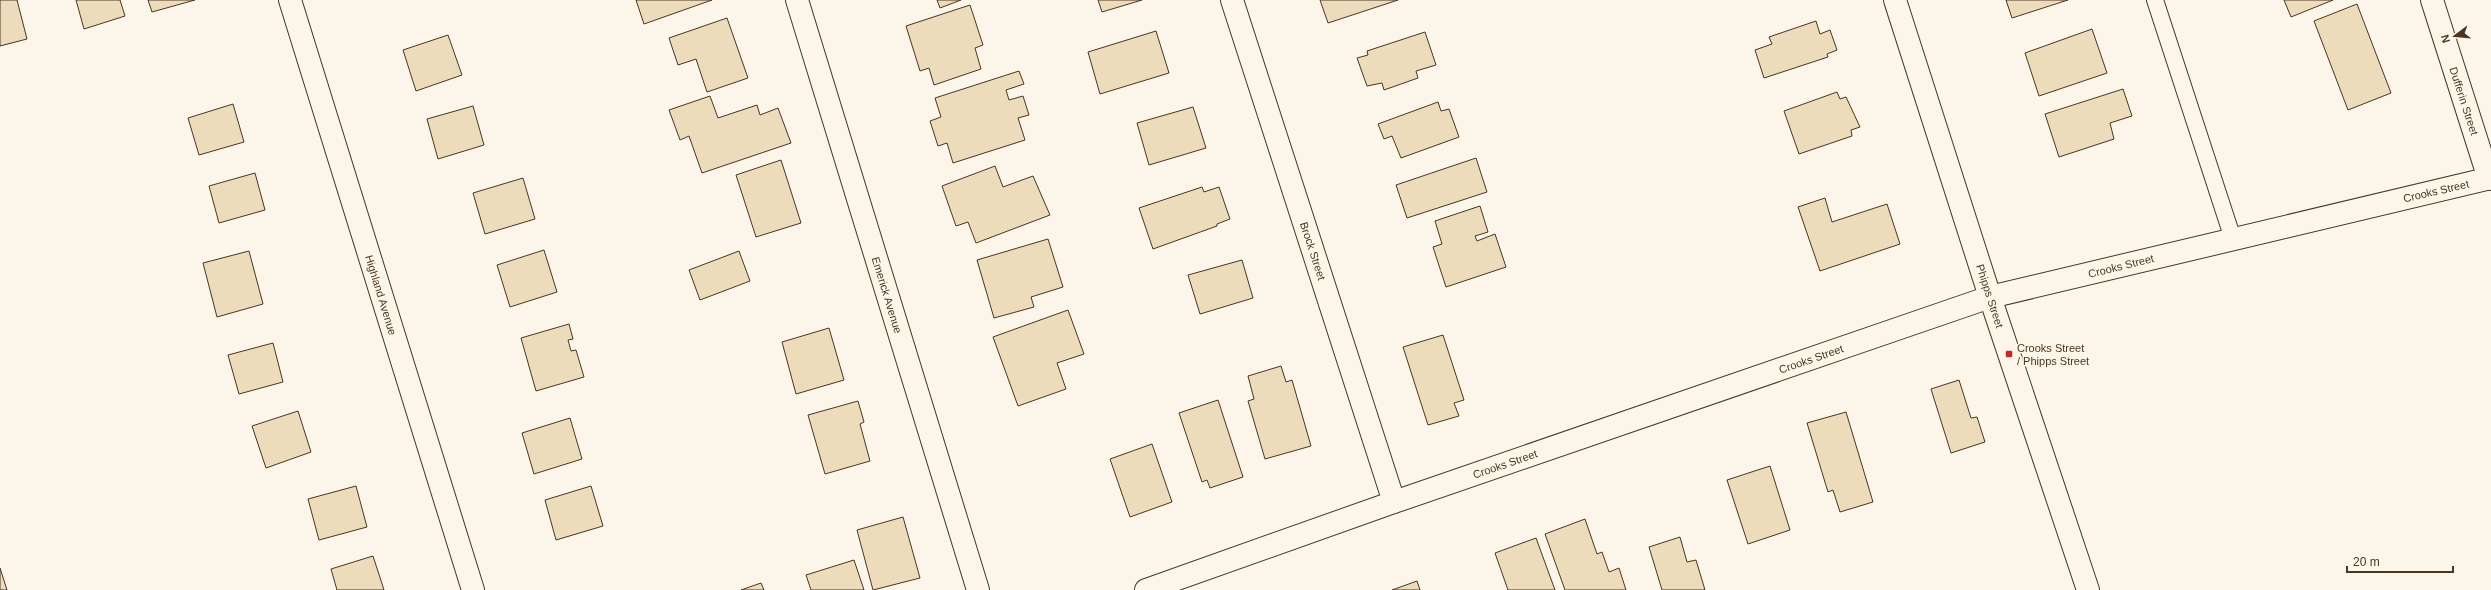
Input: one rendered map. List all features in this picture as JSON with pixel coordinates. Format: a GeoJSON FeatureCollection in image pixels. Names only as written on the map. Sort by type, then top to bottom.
{"type":"FeatureCollection","features":[{"type":"Feature","properties":{"kind":"street","name":"Highland Avenue"},"geometry":{"type":"LineString","coordinates":[[290,0],[473,590]]}},
{"type":"Feature","properties":{"kind":"street","name":"Emerick Avenue"},"geometry":{"type":"LineString","coordinates":[[797,0],[978,590]]}},
{"type":"Feature","properties":{"kind":"street","name":"Brock Street"},"geometry":{"type":"LineString","coordinates":[[1232,0],[1394,502]]}},
{"type":"Feature","properties":{"kind":"street","name":"Phipps Street"},"geometry":{"type":"LineString","coordinates":[[1895,0],[1990,298],[2088,590]]}},
{"type":"Feature","properties":{"kind":"street","name":"Dufferin Street"},"geometry":{"type":"LineString","coordinates":[[2432,0],[2490,178]]}},
{"type":"Feature","properties":{"kind":"street","name":"Crooks Street"},"geometry":{"type":"LineString","coordinates":[[1146,590],[1394,502],[1990,298],[2490,178]]}},
{"type":"Feature","properties":{"kind":"lane"},"geometry":{"type":"LineString","coordinates":[[2155,0],[2233,239]]}},
{"type":"Feature","properties":{"kind":"building"},"geometry":{"type":"Polygon","coordinates":[[[0,0],[17,0],[27,39],[0,46],[0,0]]]}},
{"type":"Feature","properties":{"kind":"building"},"geometry":{"type":"Polygon","coordinates":[[[76,0],[120,0],[125,16],[84,29],[76,0]]]}},
{"type":"Feature","properties":{"kind":"building"},"geometry":{"type":"Polygon","coordinates":[[[148,0],[195,0],[152,12],[148,0]]]}},
{"type":"Feature","properties":{"kind":"building"},"geometry":{"type":"Polygon","coordinates":[[[636,0],[712,0],[644,24],[636,0]]]}},
{"type":"Feature","properties":{"kind":"building"},"geometry":{"type":"Polygon","coordinates":[[[937,0],[961,0],[940,8],[937,0]]]}},
{"type":"Feature","properties":{"kind":"building"},"geometry":{"type":"Polygon","coordinates":[[[1098,0],[1142,0],[1102,12],[1098,0]]]}},
{"type":"Feature","properties":{"kind":"building"},"geometry":{"type":"Polygon","coordinates":[[[1320,0],[1398,0],[1328,23],[1320,0]]]}},
{"type":"Feature","properties":{"kind":"building"},"geometry":{"type":"Polygon","coordinates":[[[2006,0],[2068,0],[2012,18],[2006,0]]]}},
{"type":"Feature","properties":{"kind":"building"},"geometry":{"type":"Polygon","coordinates":[[[2284,0],[2333,0],[2291,17],[2284,0]]]}},
{"type":"Feature","properties":{"kind":"building"},"geometry":{"type":"Polygon","coordinates":[[[2357,4],[2391,93],[2348,110],[2314,21],[2357,4]]]}},
{"type":"Feature","properties":{"kind":"building"},"geometry":{"type":"Polygon","coordinates":[[[970,5],[983,45],[975,48],[981,69],[934,85],[929,68],[920,71],[906,26],[970,5]]]}},
{"type":"Feature","properties":{"kind":"building"},"geometry":{"type":"Polygon","coordinates":[[[727,18],[748,78],[707,92],[696,59],[678,65],[669,38],[727,18]]]}},
{"type":"Feature","properties":{"kind":"building"},"geometry":{"type":"Polygon","coordinates":[[[1816,21],[1820,34],[1830,30],[1837,50],[1827,54],[1828,57],[1764,78],[1755,50],[1772,44],[1769,37],[1816,21]]]}},
{"type":"Feature","properties":{"kind":"building"},"geometry":{"type":"Polygon","coordinates":[[[2092,29],[2107,73],[2039,96],[2025,53],[2092,29]]]}},
{"type":"Feature","properties":{"kind":"building"},"geometry":{"type":"Polygon","coordinates":[[[1156,31],[1169,73],[1100,94],[1088,52],[1156,31]]]}},
{"type":"Feature","properties":{"kind":"building"},"geometry":{"type":"Polygon","coordinates":[[[1425,32],[1436,65],[1416,71],[1418,78],[1384,90],[1382,83],[1367,86],[1357,58],[1368,55],[1367,51],[1425,32]]]}},
{"type":"Feature","properties":{"kind":"building"},"geometry":{"type":"Polygon","coordinates":[[[448,35],[462,75],[416,91],[403,50],[448,35]]]}},
{"type":"Feature","properties":{"kind":"building"},"geometry":{"type":"Polygon","coordinates":[[[1019,71],[1024,84],[1006,90],[1009,100],[1023,96],[1029,115],[1018,118],[1025,140],[953,163],[947,143],[938,146],[930,121],[941,117],[935,98],[1019,71]]]}},
{"type":"Feature","properties":{"kind":"building"},"geometry":{"type":"Polygon","coordinates":[[[2123,89],[2132,116],[2110,123],[2114,139],[2059,157],[2045,114],[2123,89]]]}},
{"type":"Feature","properties":{"kind":"building"},"geometry":{"type":"Polygon","coordinates":[[[1837,92],[1840,99],[1846,97],[1860,127],[1851,130],[1852,136],[1799,154],[1784,111],[1837,92]]]}},
{"type":"Feature","properties":{"kind":"building"},"geometry":{"type":"Polygon","coordinates":[[[710,96],[718,118],[757,105],[760,115],[778,108],[791,143],[702,173],[689,136],[680,140],[669,110],[710,96]]]}},
{"type":"Feature","properties":{"kind":"building"},"geometry":{"type":"Polygon","coordinates":[[[1438,102],[1441,111],[1449,109],[1459,137],[1401,158],[1392,136],[1384,139],[1378,124],[1438,102]]]}},
{"type":"Feature","properties":{"kind":"building"},"geometry":{"type":"Polygon","coordinates":[[[233,104],[244,142],[199,155],[188,118],[233,104]]]}},
{"type":"Feature","properties":{"kind":"building"},"geometry":{"type":"Polygon","coordinates":[[[473,106],[484,145],[438,159],[427,119],[473,106]]]}},
{"type":"Feature","properties":{"kind":"building"},"geometry":{"type":"Polygon","coordinates":[[[1193,107],[1206,148],[1149,165],[1137,123],[1193,107]]]}},
{"type":"Feature","properties":{"kind":"building"},"geometry":{"type":"Polygon","coordinates":[[[1476,158],[1487,192],[1407,218],[1396,185],[1476,158]]]}},
{"type":"Feature","properties":{"kind":"building"},"geometry":{"type":"Polygon","coordinates":[[[781,160],[801,223],[756,237],[736,175],[781,160]]]}},
{"type":"Feature","properties":{"kind":"building"},"geometry":{"type":"Polygon","coordinates":[[[995,166],[1003,187],[1033,176],[1050,215],[976,243],[968,222],[956,226],[942,186],[995,166]]]}},
{"type":"Feature","properties":{"kind":"building"},"geometry":{"type":"Polygon","coordinates":[[[255,173],[265,210],[219,223],[209,186],[255,173]]]}},
{"type":"Feature","properties":{"kind":"building"},"geometry":{"type":"Polygon","coordinates":[[[523,178],[535,219],[485,234],[473,193],[523,178]]]}},
{"type":"Feature","properties":{"kind":"building"},"geometry":{"type":"Polygon","coordinates":[[[1202,187],[1204,192],[1219,187],[1230,219],[1217,224],[1217,226],[1153,249],[1139,208],[1202,187]]]}},
{"type":"Feature","properties":{"kind":"building"},"geometry":{"type":"Polygon","coordinates":[[[1825,198],[1832,222],[1887,204],[1900,244],[1820,271],[1798,207],[1825,198]]]}},
{"type":"Feature","properties":{"kind":"building"},"geometry":{"type":"Polygon","coordinates":[[[1480,206],[1488,232],[1475,236],[1477,241],[1495,234],[1506,267],[1446,287],[1433,247],[1442,244],[1435,221],[1480,206]]]}},
{"type":"Feature","properties":{"kind":"building"},"geometry":{"type":"Polygon","coordinates":[[[1048,239],[1063,287],[1031,297],[1034,307],[994,318],[977,260],[1048,239]]]}},
{"type":"Feature","properties":{"kind":"building"},"geometry":{"type":"Polygon","coordinates":[[[544,250],[557,292],[510,307],[497,265],[544,250]]]}},
{"type":"Feature","properties":{"kind":"building"},"geometry":{"type":"Polygon","coordinates":[[[249,251],[263,304],[217,317],[203,263],[249,251]]]}},
{"type":"Feature","properties":{"kind":"building"},"geometry":{"type":"Polygon","coordinates":[[[739,251],[750,281],[700,300],[689,270],[739,251]]]}},
{"type":"Feature","properties":{"kind":"building"},"geometry":{"type":"Polygon","coordinates":[[[1242,260],[1253,298],[1200,314],[1188,275],[1242,260]]]}},
{"type":"Feature","properties":{"kind":"building"},"geometry":{"type":"Polygon","coordinates":[[[1068,310],[1084,354],[1057,363],[1066,389],[1018,406],[993,337],[1068,310]]]}},
{"type":"Feature","properties":{"kind":"building"},"geometry":{"type":"Polygon","coordinates":[[[569,324],[573,339],[568,340],[571,351],[576,350],[584,377],[536,391],[521,338],[569,324]]]}},
{"type":"Feature","properties":{"kind":"building"},"geometry":{"type":"Polygon","coordinates":[[[829,328],[844,380],[796,394],[782,342],[829,328]]]}},
{"type":"Feature","properties":{"kind":"building"},"geometry":{"type":"Polygon","coordinates":[[[1443,335],[1464,400],[1454,403],[1459,416],[1428,425],[1403,347],[1443,335]]]}},
{"type":"Feature","properties":{"kind":"building"},"geometry":{"type":"Polygon","coordinates":[[[273,343],[283,382],[239,394],[228,355],[273,343]]]}},
{"type":"Feature","properties":{"kind":"building"},"geometry":{"type":"Polygon","coordinates":[[[1281,366],[1286,382],[1292,380],[1311,446],[1265,459],[1248,401],[1254,399],[1248,376],[1281,366]]]}},
{"type":"Feature","properties":{"kind":"building"},"geometry":{"type":"Polygon","coordinates":[[[1959,380],[1971,418],[1977,417],[1985,442],[1951,453],[1931,389],[1959,380]]]}},
{"type":"Feature","properties":{"kind":"building"},"geometry":{"type":"Polygon","coordinates":[[[1218,400],[1243,477],[1210,488],[1207,480],[1202,482],[1179,413],[1218,400]]]}},
{"type":"Feature","properties":{"kind":"building"},"geometry":{"type":"Polygon","coordinates":[[[858,401],[864,422],[860,424],[870,461],[825,474],[808,415],[858,401]]]}},
{"type":"Feature","properties":{"kind":"building"},"geometry":{"type":"Polygon","coordinates":[[[298,411],[311,452],[266,468],[252,426],[298,411]]]}},
{"type":"Feature","properties":{"kind":"building"},"geometry":{"type":"Polygon","coordinates":[[[1846,412],[1873,502],[1840,512],[1833,490],[1828,492],[1807,423],[1846,412]]]}},
{"type":"Feature","properties":{"kind":"building"},"geometry":{"type":"Polygon","coordinates":[[[570,418],[582,459],[534,474],[522,433],[570,418]]]}},
{"type":"Feature","properties":{"kind":"building"},"geometry":{"type":"Polygon","coordinates":[[[1152,444],[1172,502],[1130,517],[1110,459],[1152,444]]]}},
{"type":"Feature","properties":{"kind":"building"},"geometry":{"type":"Polygon","coordinates":[[[1770,466],[1790,530],[1748,544],[1727,480],[1770,466]]]}},
{"type":"Feature","properties":{"kind":"building"},"geometry":{"type":"Polygon","coordinates":[[[356,486],[367,527],[319,540],[308,499],[356,486]]]}},
{"type":"Feature","properties":{"kind":"building"},"geometry":{"type":"Polygon","coordinates":[[[591,486],[603,526],[556,540],[545,500],[591,486]]]}},
{"type":"Feature","properties":{"kind":"building"},"geometry":{"type":"Polygon","coordinates":[[[903,517],[920,578],[873,590],[857,530],[903,517]]]}},
{"type":"Feature","properties":{"kind":"building"},"geometry":{"type":"Polygon","coordinates":[[[1585,519],[1597,554],[1602,552],[1609,572],[1619,568],[1626,590],[1565,590],[1545,534],[1585,519]]]}},
{"type":"Feature","properties":{"kind":"building"},"geometry":{"type":"Polygon","coordinates":[[[1680,537],[1687,562],[1696,560],[1705,590],[1662,590],[1649,547],[1680,537]]]}},
{"type":"Feature","properties":{"kind":"building"},"geometry":{"type":"Polygon","coordinates":[[[1536,538],[1555,590],[1508,590],[1495,553],[1536,538]]]}},
{"type":"Feature","properties":{"kind":"building"},"geometry":{"type":"Polygon","coordinates":[[[373,556],[384,590],[337,590],[331,569],[373,556]]]}},
{"type":"Feature","properties":{"kind":"building"},"geometry":{"type":"Polygon","coordinates":[[[854,560],[864,590],[811,590],[806,575],[854,560]]]}},
{"type":"Feature","properties":{"kind":"building"},"geometry":{"type":"Polygon","coordinates":[[[0,568],[7,590],[0,590],[0,568]]]}},
{"type":"Feature","properties":{"kind":"building"},"geometry":{"type":"Polygon","coordinates":[[[1417,581],[1420,590],[1392,590],[1417,581]]]}},
{"type":"Feature","properties":{"kind":"building"},"geometry":{"type":"Polygon","coordinates":[[[761,583],[764,590],[741,590],[761,583]]]}},
{"type":"Feature","properties":{"kind":"place","name":"Crooks Street / Phipps Street"},"geometry":{"type":"Point","coordinates":[2009,354]}}]}
